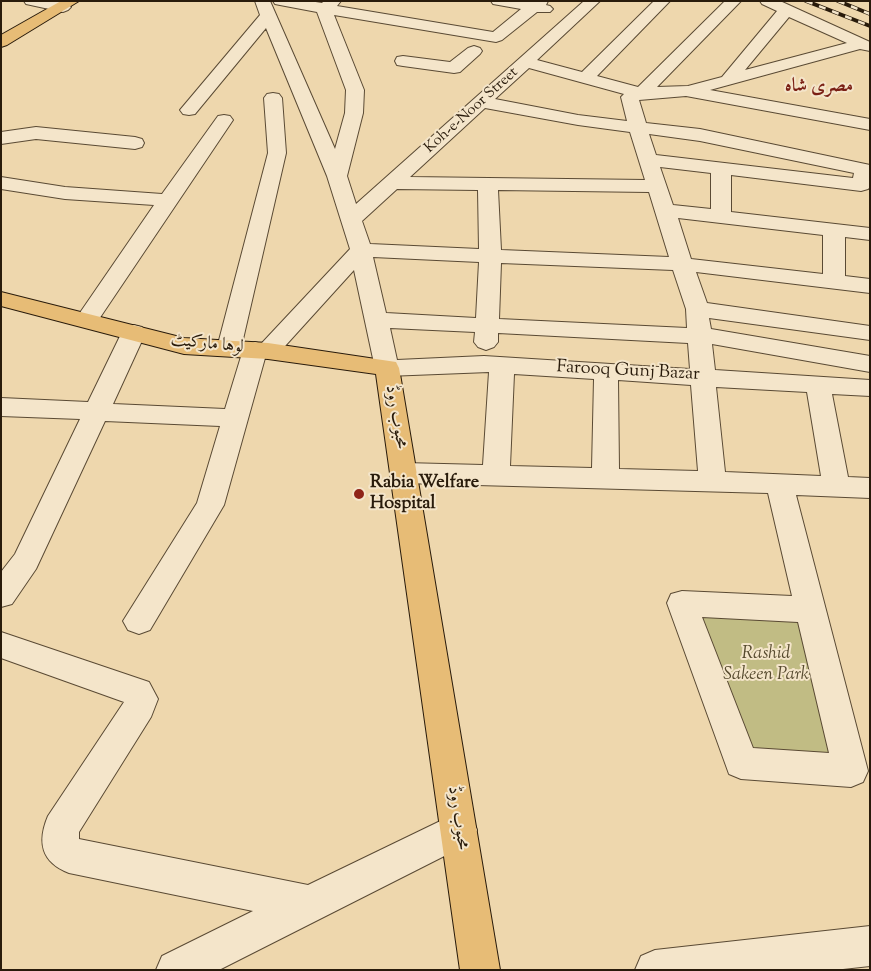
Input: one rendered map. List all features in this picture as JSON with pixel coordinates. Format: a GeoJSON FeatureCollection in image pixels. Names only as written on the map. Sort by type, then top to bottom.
{"type":"FeatureCollection","features":[{"type":"Feature","properties":{"kind":"main road"},"geometry":{"type":"LineString","coordinates":[[1,42],[67,4]]}},
{"type":"Feature","properties":{"kind":"main road","name":"لوہا مارکیٹ"},"geometry":{"type":"LineString","coordinates":[[1,299],[184,346],[251,350],[387,368]]}},
{"type":"Feature","properties":{"kind":"main road","name":"محبوب روڈ"},"geometry":{"type":"LineString","coordinates":[[387,368],[480,970]]}},
{"type":"Feature","properties":{"kind":"street"},"geometry":{"type":"LineString","coordinates":[[32,1],[67,4]]}},
{"type":"Feature","properties":{"kind":"street"},"geometry":{"type":"LineString","coordinates":[[372,18],[389,1]]}},
{"type":"Feature","properties":{"kind":"street"},"geometry":{"type":"LineString","coordinates":[[498,1],[538,4],[578,14]]}},
{"type":"Feature","properties":{"kind":"street","name":"Koh-e-Noor Street"},"geometry":{"type":"LineString","coordinates":[[351,220],[593,1]]}},
{"type":"Feature","properties":{"kind":"street"},"geometry":{"type":"LineString","coordinates":[[585,78],[663,1]]}},
{"type":"Feature","properties":{"kind":"street"},"geometry":{"type":"LineString","coordinates":[[767,1],[866,46]]}},
{"type":"Feature","properties":{"kind":"street"},"geometry":{"type":"LineString","coordinates":[[712,481],[697,308],[630,98],[641,93],[731,2]]}},
{"type":"Feature","properties":{"kind":"street"},"geometry":{"type":"LineString","coordinates":[[189,110],[270,6],[329,5],[372,18],[496,37],[538,4]]}},
{"type":"Feature","properties":{"kind":"street"},"geometry":{"type":"LineString","coordinates":[[329,5],[355,90],[354,112],[337,176]]}},
{"type":"Feature","properties":{"kind":"street","name":"محبوب روڈ"},"geometry":{"type":"LineString","coordinates":[[270,6],[337,176],[361,250],[387,368]]}},
{"type":"Feature","properties":{"kind":"street"},"geometry":{"type":"LineString","coordinates":[[728,80],[786,10]]}},
{"type":"Feature","properties":{"kind":"street"},"geometry":{"type":"LineString","coordinates":[[432,27],[403,61],[454,68],[474,50]]}},
{"type":"Feature","properties":{"kind":"street"},"geometry":{"type":"LineString","coordinates":[[526,62],[641,93],[686,91],[866,46]]}},
{"type":"Feature","properties":{"kind":"street"},"geometry":{"type":"LineString","coordinates":[[686,91],[870,124]]}},
{"type":"Feature","properties":{"kind":"street"},"geometry":{"type":"LineString","coordinates":[[139,621],[210,505],[236,418],[251,350],[277,153],[273,98]]}},
{"type":"Feature","properties":{"kind":"street"},"geometry":{"type":"LineString","coordinates":[[481,102],[578,120],[700,135],[867,170],[861,185],[649,160]]}},
{"type":"Feature","properties":{"kind":"street"},"geometry":{"type":"LineString","coordinates":[[87,320],[167,200],[224,120]]}},
{"type":"Feature","properties":{"kind":"street"},"geometry":{"type":"LineString","coordinates":[[1,138],[36,134],[135,143]]}},
{"type":"Feature","properties":{"kind":"street"},"geometry":{"type":"LineString","coordinates":[[721,168],[721,216]]}},
{"type":"Feature","properties":{"kind":"street"},"geometry":{"type":"LineString","coordinates":[[1,183],[65,193],[167,200]]}},
{"type":"Feature","properties":{"kind":"street"},"geometry":{"type":"LineString","coordinates":[[392,184],[657,186]]}},
{"type":"Feature","properties":{"kind":"street"},"geometry":{"type":"LineString","coordinates":[[488,186],[490,256],[486,326],[493,364],[496,475]]}},
{"type":"Feature","properties":{"kind":"street"},"geometry":{"type":"LineString","coordinates":[[665,210],[870,234]]}},
{"type":"Feature","properties":{"kind":"street"},"geometry":{"type":"LineString","coordinates":[[834,230],[834,282]]}},
{"type":"Feature","properties":{"kind":"street"},"geometry":{"type":"LineString","coordinates":[[251,350],[361,250],[682,264],[870,286]]}},
{"type":"Feature","properties":{"kind":"street"},"geometry":{"type":"LineString","coordinates":[[697,308],[870,332]]}},
{"type":"Feature","properties":{"kind":"street"},"geometry":{"type":"LineString","coordinates":[[377,320],[700,336],[870,364]]}},
{"type":"Feature","properties":{"kind":"street"},"geometry":{"type":"LineString","coordinates":[[1,595],[26,561],[134,332]]}},
{"type":"Feature","properties":{"kind":"street","name":"Farooq Gunj Bazar"},"geometry":{"type":"LineString","coordinates":[[387,368],[493,364],[870,388]]}},
{"type":"Feature","properties":{"kind":"street"},"geometry":{"type":"LineString","coordinates":[[605,478],[606,372]]}},
{"type":"Feature","properties":{"kind":"street"},"geometry":{"type":"LineString","coordinates":[[818,385],[836,486]]}},
{"type":"Feature","properties":{"kind":"street"},"geometry":{"type":"LineString","coordinates":[[1,407],[236,418]]}},
{"type":"Feature","properties":{"kind":"street"},"geometry":{"type":"LineString","coordinates":[[404,473],[712,481],[870,488]]}},
{"type":"Feature","properties":{"kind":"street"},"geometry":{"type":"LineString","coordinates":[[779,484],[811,610],[851,771],[741,763],[682,603],[811,610]]}},
{"type":"Feature","properties":{"kind":"street"},"geometry":{"type":"LineString","coordinates":[[1,645],[137,692],[141,699],[139,707],[61,828],[60,844],[69,855],[310,904]]}},
{"type":"Feature","properties":{"kind":"street"},"geometry":{"type":"LineString","coordinates":[[176,970],[459,830]]}},
{"type":"Feature","properties":{"kind":"street"},"geometry":{"type":"LineString","coordinates":[[655,970],[870,946]]}},
{"type":"Feature","properties":{"kind":"green space","name":"Rashid Sakeen Park"},"geometry":{"type":"Polygon","coordinates":[[[682,603],[811,610],[851,771],[741,763],[682,603]]]}},
{"type":"Feature","properties":{"kind":"railway"},"geometry":{"type":"LineString","coordinates":[[806,1],[870,26]]}},
{"type":"Feature","properties":{"kind":"railway"},"geometry":{"type":"LineString","coordinates":[[838,1],[870,14]]}},
{"type":"Feature","properties":{"kind":"place","name":"Rabia Welfare Hospital"},"geometry":{"type":"Point","coordinates":[359,494]}},
{"type":"Feature","properties":{"kind":"district","name":"مصری شاہ"},"geometry":{"type":"Point","coordinates":[819,88]}}]}
